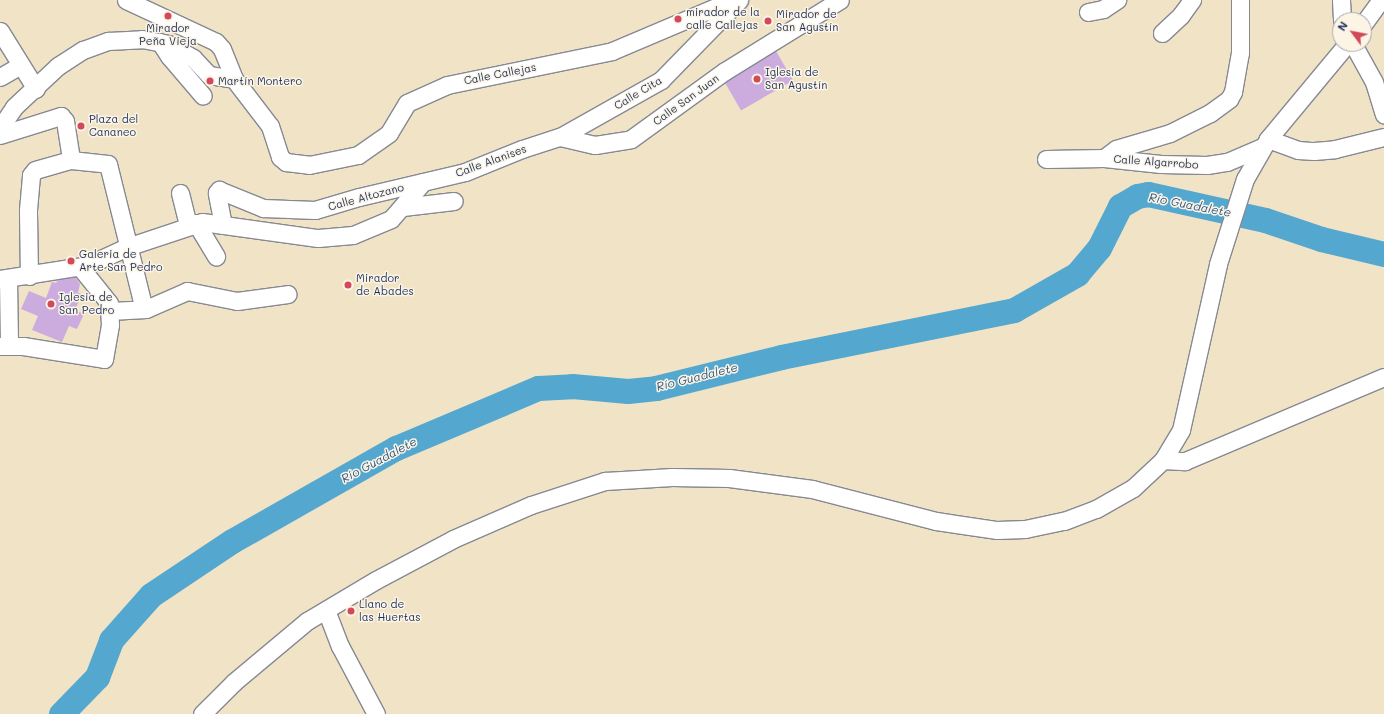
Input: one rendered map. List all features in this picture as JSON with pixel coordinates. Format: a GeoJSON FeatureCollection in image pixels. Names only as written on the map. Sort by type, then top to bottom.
{"type":"FeatureCollection","features":[{"type":"Feature","properties":{"kind":"street"},"geometry":{"type":"LineString","coordinates":[[126,0],[216,42],[222,49],[234,79]]}},
{"type":"Feature","properties":{"kind":"street","name":"Calle Callejas"},"geometry":{"type":"LineString","coordinates":[[234,79],[270,126],[278,155],[286,162],[313,165],[358,155],[389,133],[404,106],[414,98],[468,79],[572,61],[612,51],[732,0]]}},
{"type":"Feature","properties":{"kind":"street","name":"Calle Cita"},"geometry":{"type":"LineString","coordinates":[[560,138],[661,80],[739,0]]}},
{"type":"Feature","properties":{"kind":"street","name":"Calle San Juan"},"geometry":{"type":"LineString","coordinates":[[560,138],[595,145],[631,139],[726,72],[840,0]]}},
{"type":"Feature","properties":{"kind":"street"},"geometry":{"type":"LineString","coordinates":[[1088,12],[1103,9],[1117,0]]}},
{"type":"Feature","properties":{"kind":"street"},"geometry":{"type":"LineString","coordinates":[[1162,33],[1181,15],[1192,0]]}},
{"type":"Feature","properties":{"kind":"street"},"geometry":{"type":"LineString","coordinates":[[1104,158],[1116,149],[1170,133],[1210,113],[1229,99],[1233,92],[1240,53],[1240,0]]}},
{"type":"Feature","properties":{"kind":"street"},"geometry":{"type":"LineString","coordinates":[[1341,0],[1342,12]]}},
{"type":"Feature","properties":{"kind":"street"},"geometry":{"type":"LineString","coordinates":[[1372,13],[1381,0]]}},
{"type":"Feature","properties":{"kind":"street"},"geometry":{"type":"LineString","coordinates":[[0,31],[36,89]]}},
{"type":"Feature","properties":{"kind":"street"},"geometry":{"type":"LineString","coordinates":[[0,128],[14,107],[36,89],[58,66],[90,47],[127,39],[160,42],[180,49],[209,75],[234,79]]}},
{"type":"Feature","properties":{"kind":"street"},"geometry":{"type":"LineString","coordinates":[[160,42],[169,56],[203,96]]}},
{"type":"Feature","properties":{"kind":"street","name":"Calle Algarrobo"},"geometry":{"type":"LineString","coordinates":[[202,714],[234,682],[307,621],[376,580],[453,539],[531,505],[605,481],[672,477],[729,478],[812,489],[936,521],[997,530],[1026,529],[1064,522],[1096,510],[1133,488],[1163,460],[1181,430],[1190,398],[1228,228],[1238,197],[1252,166],[1265,143],[1339,52]]}},
{"type":"Feature","properties":{"kind":"street"},"geometry":{"type":"LineString","coordinates":[[1357,52],[1374,82],[1384,115]]}},
{"type":"Feature","properties":{"kind":"street"},"geometry":{"type":"LineString","coordinates":[[0,77],[21,66]]}},
{"type":"Feature","properties":{"kind":"street"},"geometry":{"type":"LineString","coordinates":[[0,135],[61,116],[65,121],[71,160]]}},
{"type":"Feature","properties":{"kind":"street"},"geometry":{"type":"LineString","coordinates":[[1265,143],[1298,150],[1314,151],[1335,149],[1384,137]]}},
{"type":"Feature","properties":{"kind":"street","name":"Calle Alanises"},"geometry":{"type":"LineString","coordinates":[[423,182],[465,172],[522,149],[560,138]]}},
{"type":"Feature","properties":{"kind":"street","name":"Calle Algarrobo"},"geometry":{"type":"LineString","coordinates":[[1046,159],[1104,158],[1161,164],[1207,165],[1234,160],[1265,143]]}},
{"type":"Feature","properties":{"kind":"street"},"geometry":{"type":"LineString","coordinates":[[29,276],[28,210],[31,175],[35,170],[71,160],[108,164],[127,247],[144,309]]}},
{"type":"Feature","properties":{"kind":"street"},"geometry":{"type":"LineString","coordinates":[[80,267],[106,297],[110,311],[104,359],[5,345],[4,279],[80,267],[127,247],[192,224],[224,224],[278,233],[335,238],[374,228],[390,219],[403,207],[423,182]]}},
{"type":"Feature","properties":{"kind":"street","name":"Calle Altozano"},"geometry":{"type":"LineString","coordinates":[[224,224],[217,193],[220,190],[263,208],[310,211],[423,182]]}},
{"type":"Feature","properties":{"kind":"street"},"geometry":{"type":"LineString","coordinates":[[180,193],[192,224],[216,256]]}},
{"type":"Feature","properties":{"kind":"street"},"geometry":{"type":"LineString","coordinates":[[403,207],[454,201]]}},
{"type":"Feature","properties":{"kind":"street"},"geometry":{"type":"LineString","coordinates":[[110,311],[144,309],[187,291],[237,301],[288,294]]}},
{"type":"Feature","properties":{"kind":"street"},"geometry":{"type":"LineString","coordinates":[[1163,460],[1185,461],[1384,377]]}},
{"type":"Feature","properties":{"kind":"street"},"geometry":{"type":"LineString","coordinates":[[326,610],[340,646],[376,714]]}},
{"type":"Feature","properties":{"kind":"building","name":"Iglesia de San Agustín"},"geometry":{"type":"Polygon","coordinates":[[[776,51],[793,80],[741,110],[724,81],[776,51]]]}},
{"type":"Feature","properties":{"kind":"building","name":"Iglesia de San Pedro"},"geometry":{"type":"Polygon","coordinates":[[[75,277],[80,284],[78,293],[82,294],[75,310],[84,314],[77,329],[69,326],[62,342],[32,330],[38,316],[21,309],[29,291],[46,298],[52,282],[56,283],[58,280],[75,277]]]}},
{"type":"Feature","properties":{"kind":"waterway","name":"Río Guadalete"},"geometry":{"type":"LineString","coordinates":[[61,714],[97,677],[111,640],[151,595],[232,541],[396,448],[538,388],[572,386],[628,391],[656,388],[781,357],[1014,310],[1077,274],[1099,248],[1120,206],[1137,196],[1148,194],[1265,220],[1321,239],[1384,254]]}},
{"type":"Feature","properties":{"kind":"place","name":"Mirador Peña Vieja"},"geometry":{"type":"Point","coordinates":[168,16]}},
{"type":"Feature","properties":{"kind":"place","name":"mirador de la calle Callejas"},"geometry":{"type":"Point","coordinates":[678,19]}},
{"type":"Feature","properties":{"kind":"place","name":"Mirador de San Agustín"},"geometry":{"type":"Point","coordinates":[768,21]}},
{"type":"Feature","properties":{"kind":"place","name":"Iglesia de San Agustín"},"geometry":{"type":"Point","coordinates":[757,79]}},
{"type":"Feature","properties":{"kind":"place","name":"Martín Montero"},"geometry":{"type":"Point","coordinates":[210,81]}},
{"type":"Feature","properties":{"kind":"place","name":"Plaza del Cananeo"},"geometry":{"type":"Point","coordinates":[81,126]}},
{"type":"Feature","properties":{"kind":"place","name":"Galeria de Arte San Pedro"},"geometry":{"type":"Point","coordinates":[71,261]}},
{"type":"Feature","properties":{"kind":"place","name":"Mirador de Abades"},"geometry":{"type":"Point","coordinates":[348,285]}},
{"type":"Feature","properties":{"kind":"place","name":"Iglesia de San Pedro"},"geometry":{"type":"Point","coordinates":[51,304]}},
{"type":"Feature","properties":{"kind":"place","name":"Llano de las Huertas"},"geometry":{"type":"Point","coordinates":[351,611]}}]}
